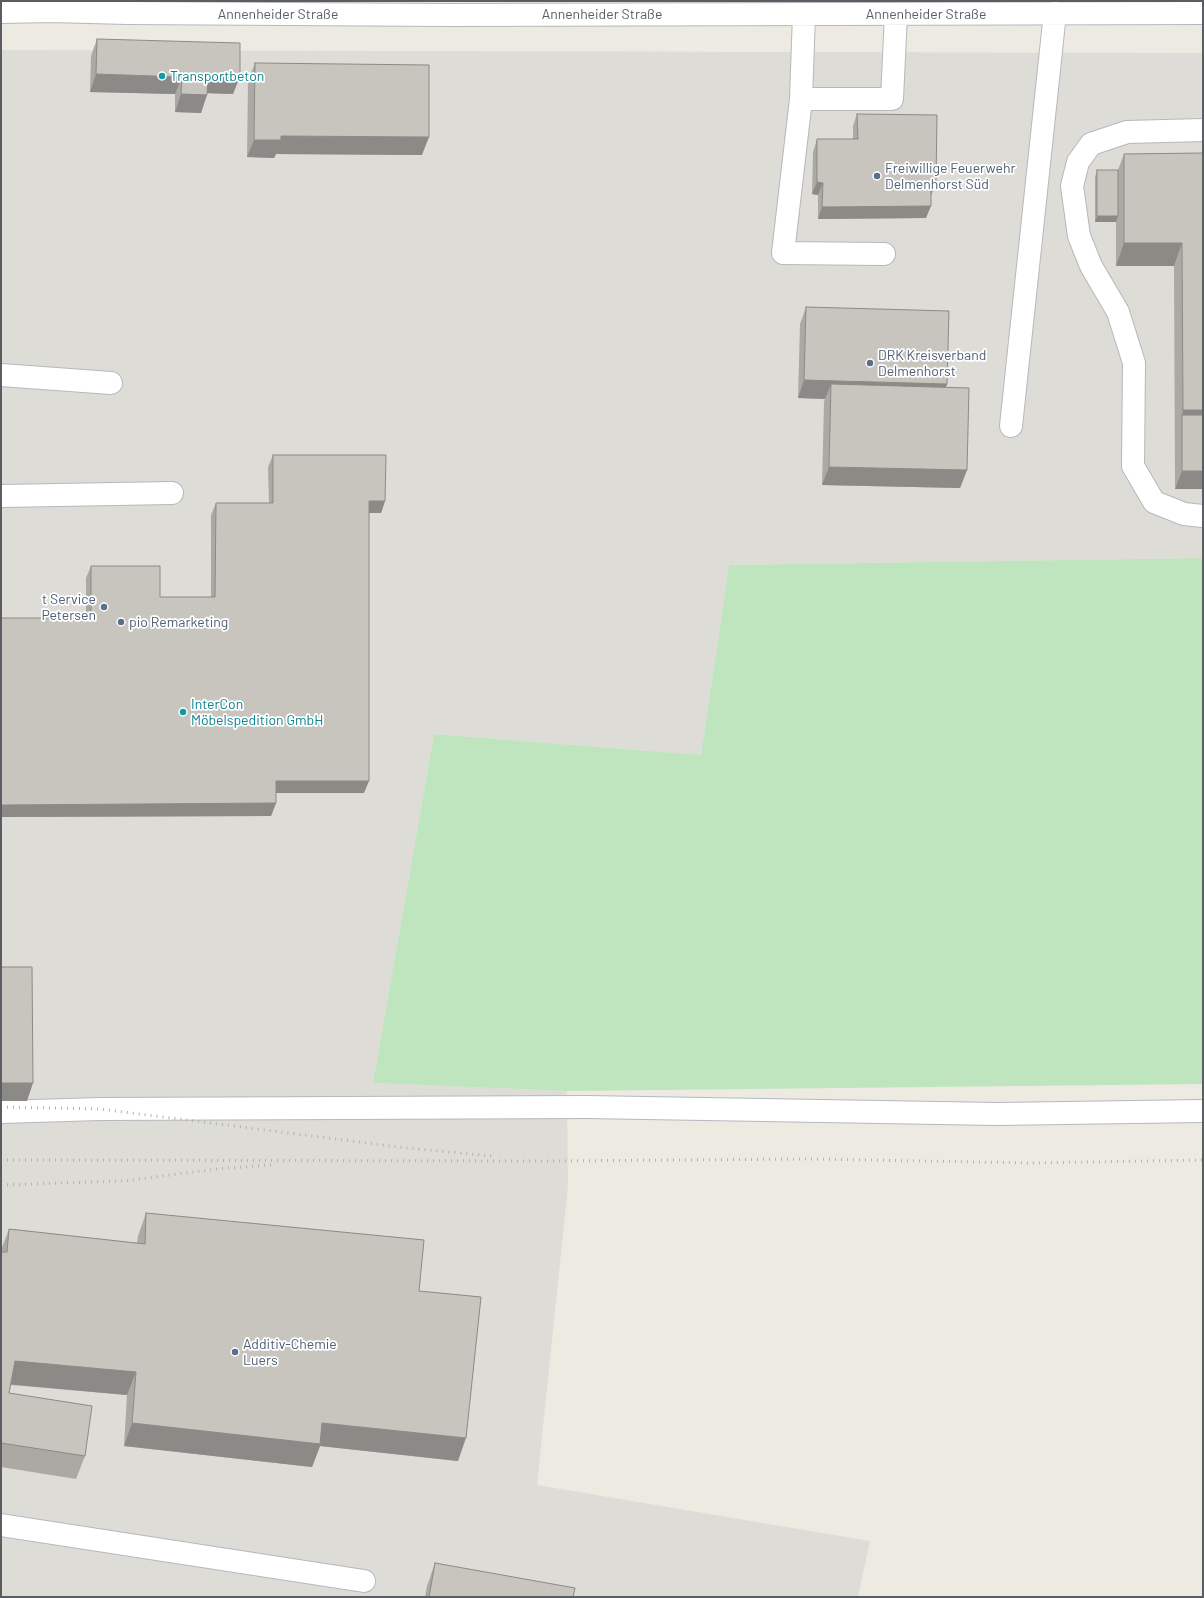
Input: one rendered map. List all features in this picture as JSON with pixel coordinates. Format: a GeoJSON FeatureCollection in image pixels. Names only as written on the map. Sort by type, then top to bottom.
{"type":"FeatureCollection","features":[{"type":"Feature","properties":{"kind":"street","name":"Annenheider Straße"},"geometry":{"type":"LineString","coordinates":[[1,12],[51,11],[128,13],[449,15],[1203,13]]}},
{"type":"Feature","properties":{"kind":"street"},"geometry":{"type":"LineString","coordinates":[[804,14],[801,99],[783,253],[884,254]]}},
{"type":"Feature","properties":{"kind":"street"},"geometry":{"type":"LineString","coordinates":[[801,99],[892,99],[896,14]]}},
{"type":"Feature","properties":{"kind":"street"},"geometry":{"type":"LineString","coordinates":[[1011,426],[1055,14]]}},
{"type":"Feature","properties":{"kind":"street"},"geometry":{"type":"LineString","coordinates":[[1203,130],[1127,132],[1091,144],[1078,162],[1072,186],[1079,236],[1091,266],[1118,312],[1134,363],[1133,466],[1154,502],[1184,514],[1203,516]]}},
{"type":"Feature","properties":{"kind":"street"},"geometry":{"type":"LineString","coordinates":[[1,375],[111,383]]}},
{"type":"Feature","properties":{"kind":"street"},"geometry":{"type":"LineString","coordinates":[[1,496],[172,493]]}},
{"type":"Feature","properties":{"kind":"street"},"geometry":{"type":"LineString","coordinates":[[1,1112],[100,1109],[571,1107],[997,1114],[1203,1110]]}},
{"type":"Feature","properties":{"kind":"street"},"geometry":{"type":"LineString","coordinates":[[1,1526],[364,1581]]}},
{"type":"Feature","properties":{"kind":"shaded area"},"geometry":{"type":"Polygon","coordinates":[[[1,50],[1203,53],[1203,558],[729,565],[701,755],[434,734],[373,1083],[567,1091],[568,1186],[537,1485],[870,1541],[858,1597],[1,1597],[1,50]]]}},
{"type":"Feature","properties":{"kind":"green space"},"geometry":{"type":"Polygon","coordinates":[[[1203,558],[1203,1084],[567,1091],[373,1083],[434,734],[701,755],[729,565],[1203,558]]]}},
{"type":"Feature","properties":{"kind":"building"},"geometry":{"type":"Polygon","coordinates":[[[97,39],[240,43],[240,76],[208,75],[207,95],[181,94],[182,77],[96,74],[97,39]]]}},
{"type":"Feature","properties":{"kind":"building"},"geometry":{"type":"Polygon","coordinates":[[[255,63],[429,65],[429,137],[281,136],[281,140],[254,140],[255,63]]]}},
{"type":"Feature","properties":{"kind":"building"},"geometry":{"type":"Polygon","coordinates":[[[857,114],[937,115],[936,183],[931,182],[931,206],[822,207],[823,183],[817,182],[817,139],[858,139],[857,114]]]}},
{"type":"Feature","properties":{"kind":"building"},"geometry":{"type":"Polygon","coordinates":[[[1203,153],[1203,410],[1183,410],[1182,243],[1124,243],[1124,154],[1203,153]]]}},
{"type":"Feature","properties":{"kind":"building"},"geometry":{"type":"Polygon","coordinates":[[[1097,170],[1118,170],[1118,216],[1097,216],[1097,170]]]}},
{"type":"Feature","properties":{"kind":"building","name":"DRK Kreisverband Delmenhorst"},"geometry":{"type":"Polygon","coordinates":[[[806,307],[949,311],[947,384],[804,380],[806,307]]]}},
{"type":"Feature","properties":{"kind":"building"},"geometry":{"type":"Polygon","coordinates":[[[831,384],[969,388],[967,470],[829,467],[831,384]]]}},
{"type":"Feature","properties":{"kind":"building"},"geometry":{"type":"Polygon","coordinates":[[[1182,415],[1203,415],[1203,471],[1182,471],[1182,415]]]}},
{"type":"Feature","properties":{"kind":"building","name":"InterCon Möbelspedition GmbH"},"geometry":{"type":"Polygon","coordinates":[[[273,455],[386,455],[385,501],[369,501],[369,781],[276,781],[276,803],[1,805],[1,618],[91,618],[91,566],[160,566],[160,597],[215,597],[216,503],[273,503],[273,455]]]}},
{"type":"Feature","properties":{"kind":"building"},"geometry":{"type":"Polygon","coordinates":[[[1,967],[32,967],[33,1083],[1,1083],[1,967]]]}},
{"type":"Feature","properties":{"kind":"building","name":"Additiv-Chemie Luers"},"geometry":{"type":"Polygon","coordinates":[[[146,1213],[424,1240],[419,1291],[481,1297],[466,1438],[322,1423],[320,1444],[132,1423],[136,1372],[15,1361],[9,1393],[92,1406],[85,1456],[1,1443],[1,1252],[7,1252],[9,1229],[145,1244],[146,1213]]]}},
{"type":"Feature","properties":{"kind":"building"},"geometry":{"type":"Polygon","coordinates":[[[435,1563],[575,1588],[573,1597],[429,1597],[435,1563]]]}},
{"type":"Feature","properties":{"kind":"railway"},"geometry":{"type":"LineString","coordinates":[[1,1107],[100,1109],[407,1148],[492,1156]]}},
{"type":"Feature","properties":{"kind":"railway"},"geometry":{"type":"LineString","coordinates":[[1,1160],[547,1161],[812,1159],[1033,1163],[1203,1160]]}},
{"type":"Feature","properties":{"kind":"railway"},"geometry":{"type":"LineString","coordinates":[[1,1185],[124,1181],[216,1169],[271,1165]]}},
{"type":"Feature","properties":{"kind":"place","name":"Transportbeton"},"geometry":{"type":"Point","coordinates":[162,76]}},
{"type":"Feature","properties":{"kind":"place","name":"Freiwillige Feuerwehr Delmenhorst Süd"},"geometry":{"type":"Point","coordinates":[877,176]}},
{"type":"Feature","properties":{"kind":"place","name":"DRK Kreisverband Delmenhorst"},"geometry":{"type":"Point","coordinates":[870,363]}},
{"type":"Feature","properties":{"kind":"place","name":"t Service Petersen"},"geometry":{"type":"Point","coordinates":[104,607]}},
{"type":"Feature","properties":{"kind":"place","name":"pio Remarketing"},"geometry":{"type":"Point","coordinates":[121,622]}},
{"type":"Feature","properties":{"kind":"place","name":"InterCon Möbelspedition GmbH"},"geometry":{"type":"Point","coordinates":[183,712]}},
{"type":"Feature","properties":{"kind":"place","name":"Additiv-Chemie Luers"},"geometry":{"type":"Point","coordinates":[235,1352]}}]}
